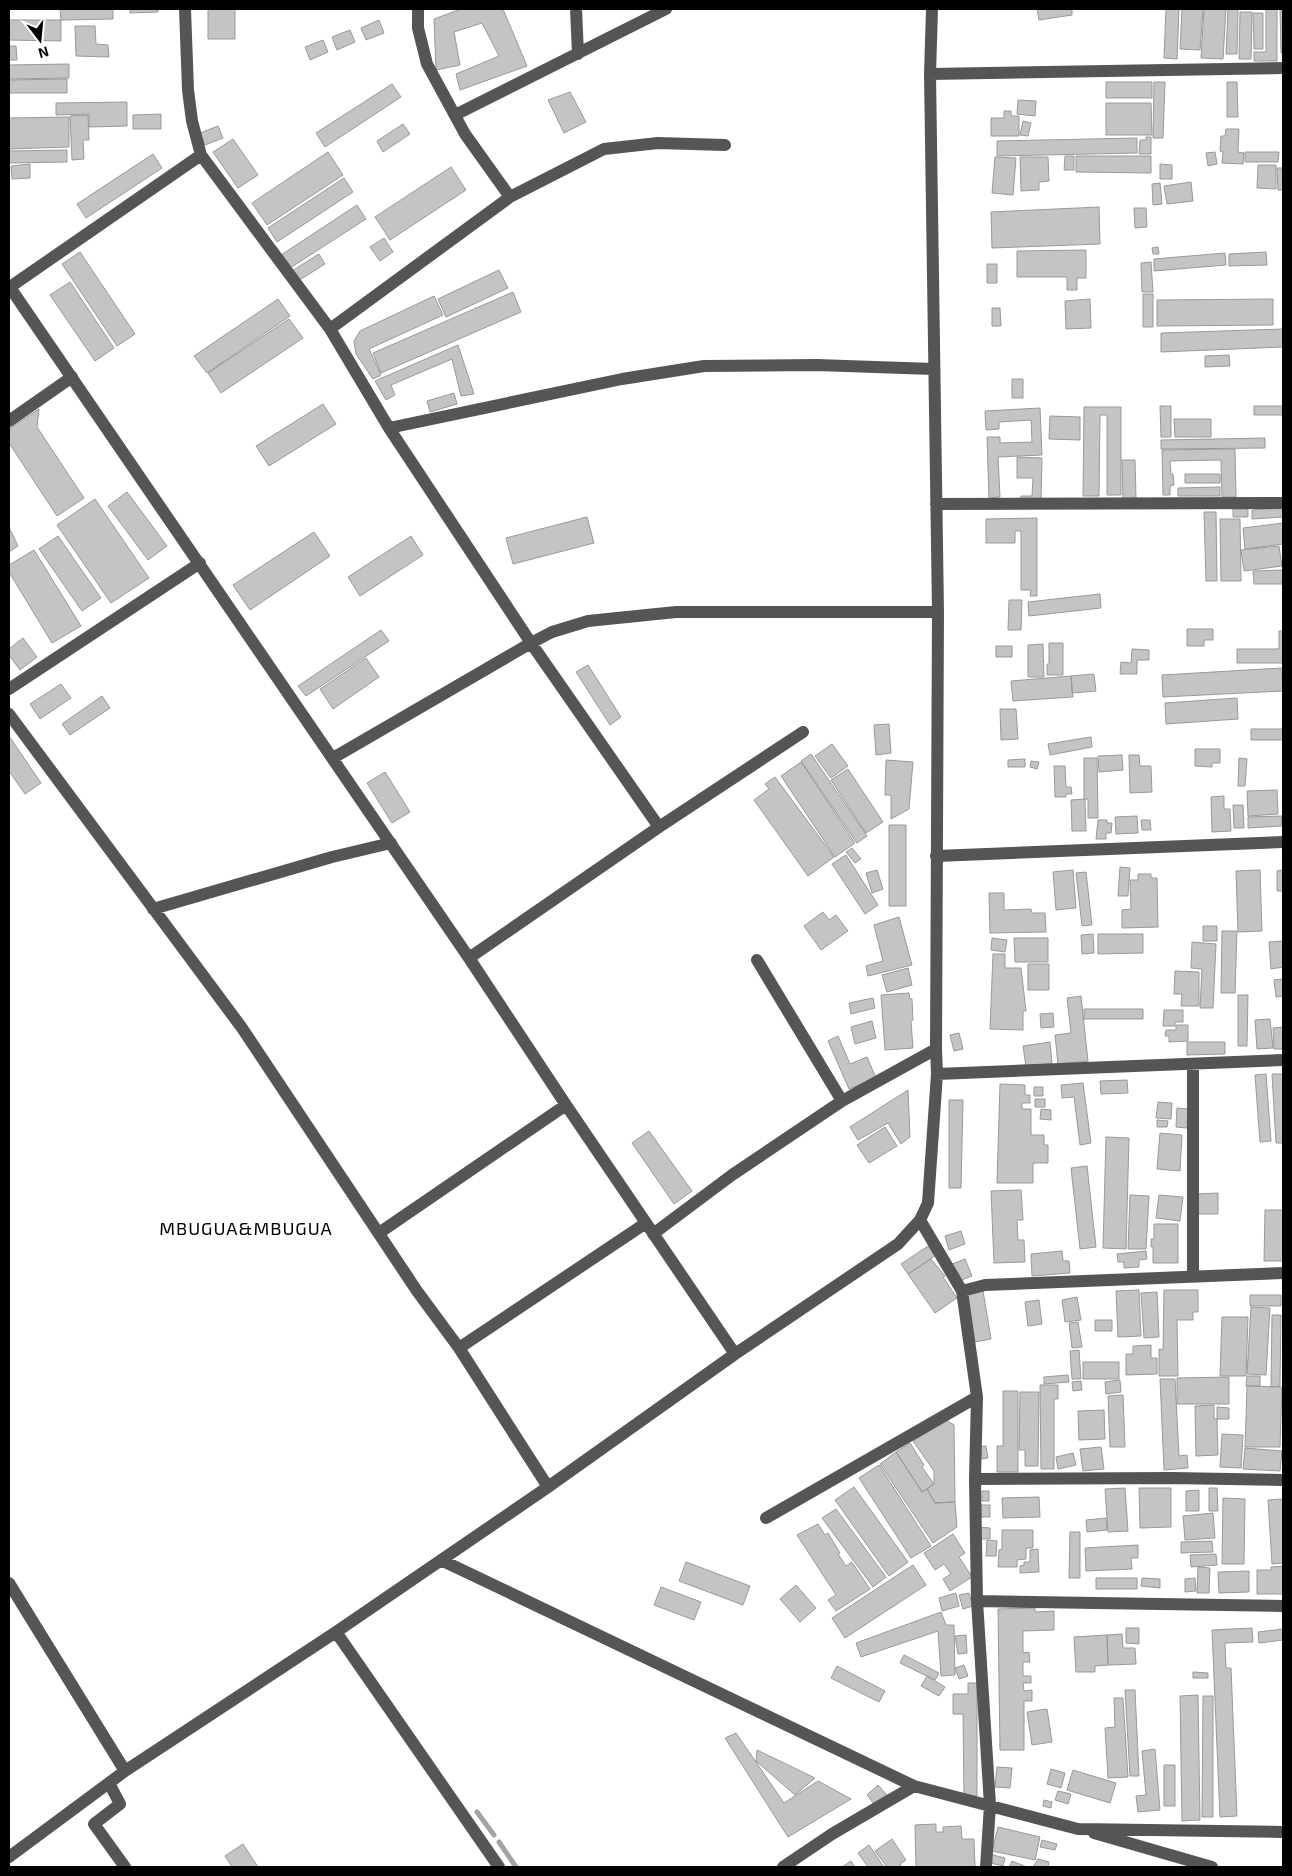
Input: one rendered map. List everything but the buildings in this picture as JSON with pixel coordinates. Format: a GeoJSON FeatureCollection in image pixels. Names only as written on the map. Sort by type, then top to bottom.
{"type":"FeatureCollection","features":[{"type":"Feature","properties":{"kind":"street"},"geometry":{"type":"LineString","coordinates":[[185,9],[188,90],[192,122],[201,155],[330,329],[389,428],[531,643],[659,827]]}},
{"type":"Feature","properties":{"kind":"street"},"geometry":{"type":"LineString","coordinates":[[418,9],[418,28],[427,64],[465,134],[510,197]]}},
{"type":"Feature","properties":{"kind":"street"},"geometry":{"type":"LineString","coordinates":[[576,9],[578,54]]}},
{"type":"Feature","properties":{"kind":"street"},"geometry":{"type":"LineString","coordinates":[[454,115],[666,9]]}},
{"type":"Feature","properties":{"kind":"street"},"geometry":{"type":"LineString","coordinates":[[9,1857],[125,1771],[336,1632],[548,1487],[734,1354],[898,1244],[920,1220],[928,1203],[937,1074],[938,612],[930,74],[932,9]]}},
{"type":"Feature","properties":{"kind":"street"},"geometry":{"type":"LineString","coordinates":[[930,74],[1283,68]]}},
{"type":"Feature","properties":{"kind":"street"},"geometry":{"type":"LineString","coordinates":[[330,329],[510,197],[604,149],[658,143],[725,145]]}},
{"type":"Feature","properties":{"kind":"street"},"geometry":{"type":"LineString","coordinates":[[201,155],[9,287],[334,758],[734,1354]]}},
{"type":"Feature","properties":{"kind":"street"},"geometry":{"type":"LineString","coordinates":[[389,428],[622,379],[704,366],[817,365],[933,369]]}},
{"type":"Feature","properties":{"kind":"street"},"geometry":{"type":"LineString","coordinates":[[9,421],[72,377]]}},
{"type":"Feature","properties":{"kind":"street"},"geometry":{"type":"LineString","coordinates":[[936,504],[1283,503]]}},
{"type":"Feature","properties":{"kind":"street"},"geometry":{"type":"LineString","coordinates":[[9,689],[200,563]]}},
{"type":"Feature","properties":{"kind":"street"},"geometry":{"type":"LineString","coordinates":[[334,758],[531,643],[552,632],[588,621],[676,612],[938,612]]}},
{"type":"Feature","properties":{"kind":"street"},"geometry":{"type":"LineString","coordinates":[[9,714],[242,1028],[417,1291],[459,1348],[548,1487]]}},
{"type":"Feature","properties":{"kind":"street"},"geometry":{"type":"LineString","coordinates":[[469,958],[659,827],[804,732]]}},
{"type":"Feature","properties":{"kind":"street"},"geometry":{"type":"LineString","coordinates":[[936,856],[1283,842]]}},
{"type":"Feature","properties":{"kind":"street"},"geometry":{"type":"LineString","coordinates":[[153,909],[332,857],[391,843]]}},
{"type":"Feature","properties":{"kind":"street"},"geometry":{"type":"LineString","coordinates":[[757,960],[842,1101]]}},
{"type":"Feature","properties":{"kind":"street"},"geometry":{"type":"LineString","coordinates":[[459,1348],[650,1228],[842,1101],[936,1049]]}},
{"type":"Feature","properties":{"kind":"street"},"geometry":{"type":"LineString","coordinates":[[937,1074],[1283,1060]]}},
{"type":"Feature","properties":{"kind":"street"},"geometry":{"type":"LineString","coordinates":[[1192,1277],[1193,1064]]}},
{"type":"Feature","properties":{"kind":"street"},"geometry":{"type":"LineString","coordinates":[[379,1233],[566,1105]]}},
{"type":"Feature","properties":{"kind":"street"},"geometry":{"type":"LineString","coordinates":[[920,1220],[962,1291],[977,1397],[975,1479],[978,1601],[990,1805],[986,1867]]}},
{"type":"Feature","properties":{"kind":"street"},"geometry":{"type":"LineString","coordinates":[[962,1291],[985,1285],[1283,1273]]}},
{"type":"Feature","properties":{"kind":"street"},"geometry":{"type":"LineString","coordinates":[[766,1518],[977,1397]]}},
{"type":"Feature","properties":{"kind":"street"},"geometry":{"type":"LineString","coordinates":[[975,1479],[1172,1478],[1283,1480]]}},
{"type":"Feature","properties":{"kind":"street"},"geometry":{"type":"LineString","coordinates":[[441,1560],[914,1786],[990,1805],[1212,1867]]}},
{"type":"Feature","properties":{"kind":"street"},"geometry":{"type":"LineString","coordinates":[[9,1583],[125,1771]]}},
{"type":"Feature","properties":{"kind":"street"},"geometry":{"type":"LineString","coordinates":[[978,1601],[1283,1606]]}},
{"type":"Feature","properties":{"kind":"street"},"geometry":{"type":"LineString","coordinates":[[336,1632],[498,1867]]}},
{"type":"Feature","properties":{"kind":"street"},"geometry":{"type":"LineString","coordinates":[[109,1783],[120,1804],[94,1824],[125,1867]]}},
{"type":"Feature","properties":{"kind":"street"},"geometry":{"type":"LineString","coordinates":[[783,1867],[832,1834],[914,1786]]}},
{"type":"Feature","properties":{"kind":"street"},"geometry":{"type":"LineString","coordinates":[[1078,1829],[1283,1832]]}},
{"type":"Feature","properties":{"kind":"waterway"},"geometry":{"type":"LineString","coordinates":[[477,1812],[494,1835]]}},
{"type":"Feature","properties":{"kind":"waterway"},"geometry":{"type":"LineString","coordinates":[[499,1842],[516,1867]]}},
{"type":"Feature","properties":{"kind":"district","name":"MBUGUA&MBUGUA"},"geometry":{"type":"Point","coordinates":[246,1228]}}]}
